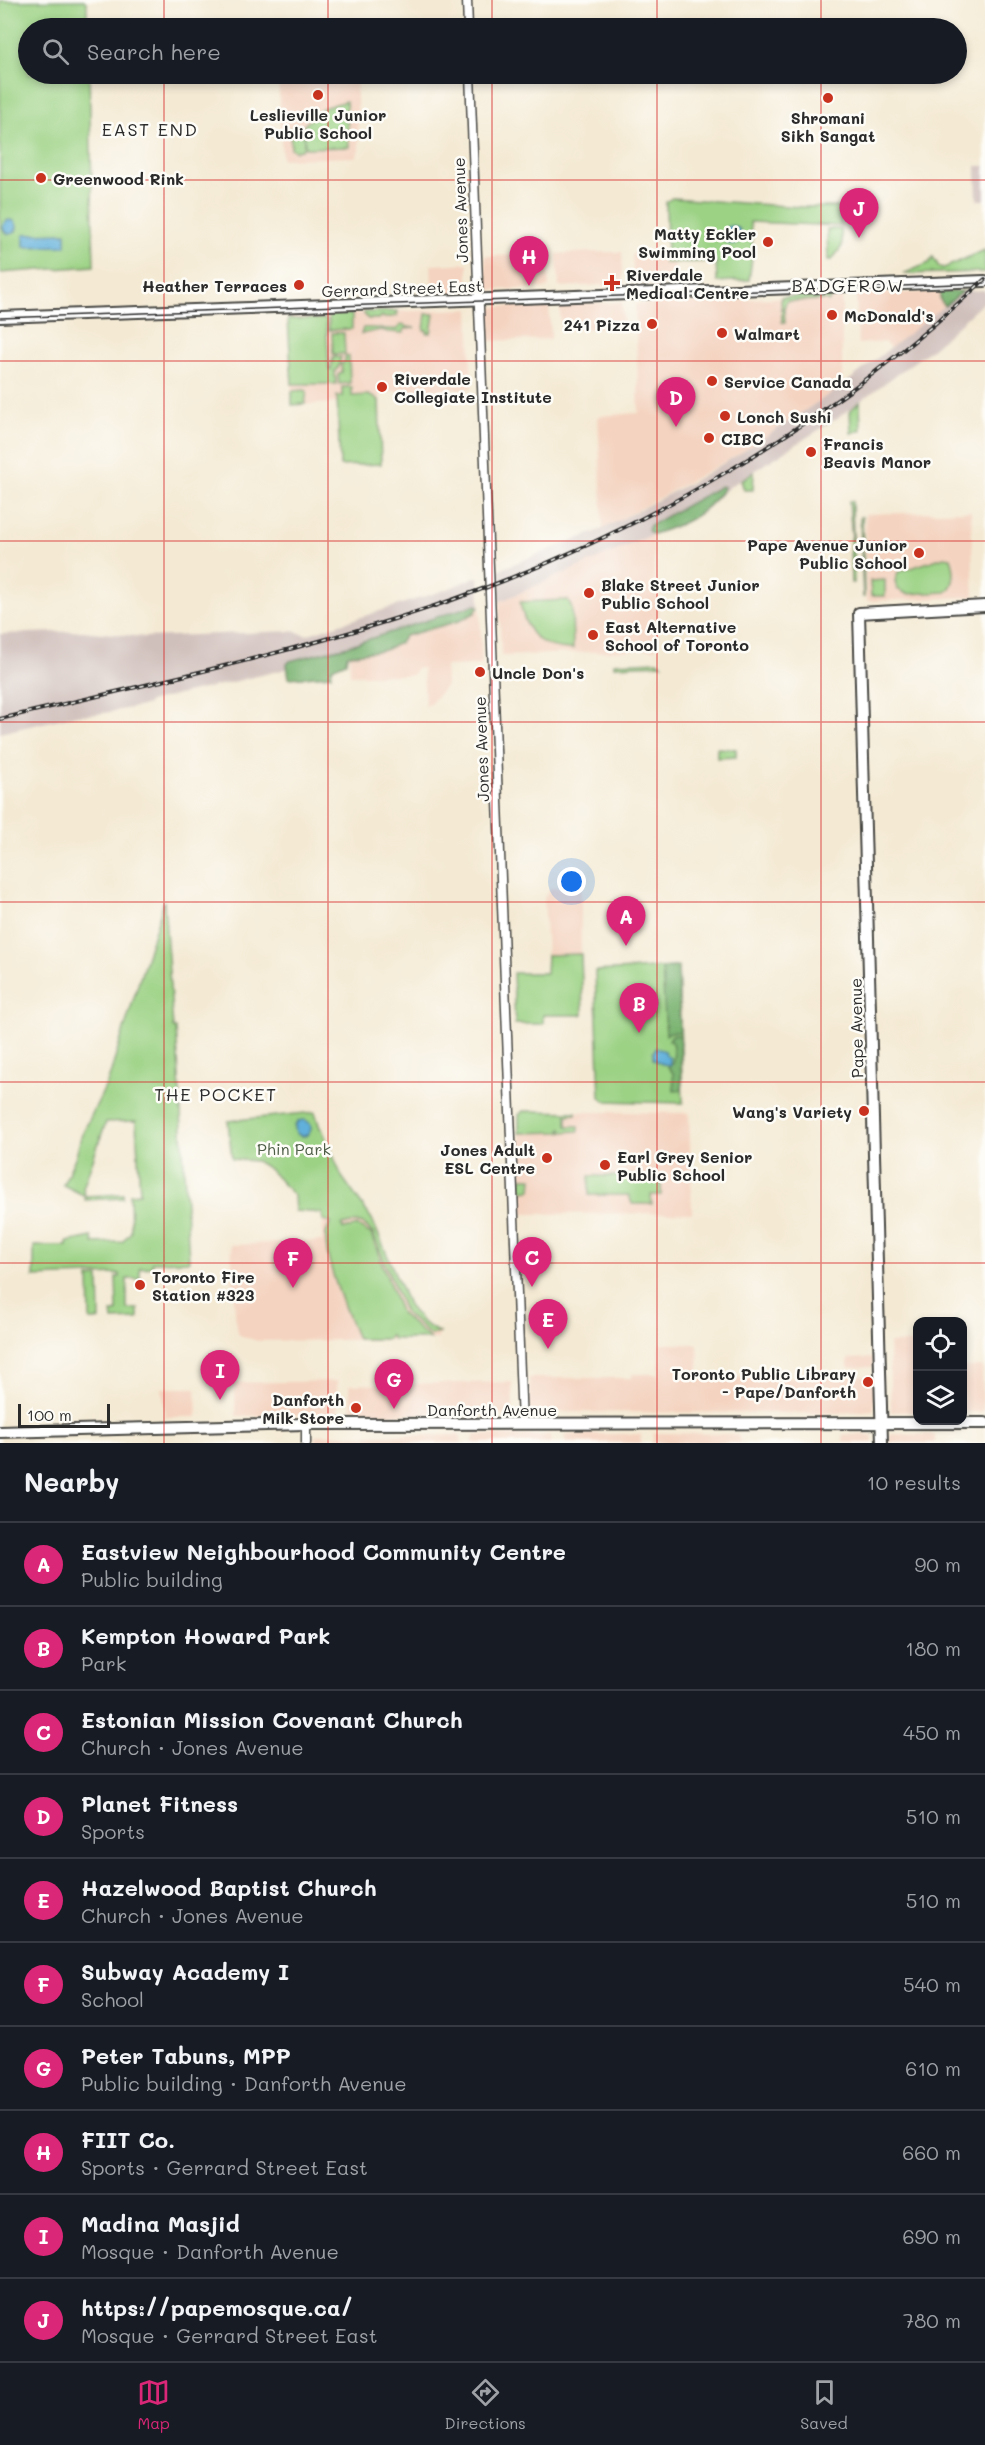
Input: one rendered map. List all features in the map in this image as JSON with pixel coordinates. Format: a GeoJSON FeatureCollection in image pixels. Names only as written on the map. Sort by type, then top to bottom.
{"type":"FeatureCollection","features":[{"type":"Feature","properties":{"kind":"main road","name":"Gerrard Street East"},"geometry":{"type":"LineString","coordinates":[[0,316],[985,281]]}},
{"type":"Feature","properties":{"kind":"main road","name":"Pape Avenue"},"geometry":{"type":"LineString","coordinates":[[882,1443],[859,613],[985,606]]}},
{"type":"Feature","properties":{"kind":"main road","name":"Danforth Avenue"},"geometry":{"type":"LineString","coordinates":[[0,1432],[306,1424],[985,1423]]}},
{"type":"Feature","properties":{"kind":"street"},"geometry":{"type":"LineString","coordinates":[[467,0],[468,18]]}},
{"type":"Feature","properties":{"kind":"street","name":"Jones Avenue"},"geometry":{"type":"LineString","coordinates":[[470,84],[522,1424]]}},
{"type":"Feature","properties":{"kind":"street"},"geometry":{"type":"LineString","coordinates":[[306,1424],[306,1443]]}},
{"type":"Feature","properties":{"kind":"shaded area","name":"Leslieville Junior Public School"},"geometry":{"type":"Polygon","coordinates":[[[278,84],[356,84],[359,150],[356,157],[282,159],[278,84]]]}},
{"type":"Feature","properties":{"kind":"shaded area"},"geometry":{"type":"Polygon","coordinates":[[[976,166],[985,166],[985,200],[977,200],[976,166]]]}},
{"type":"Feature","properties":{"kind":"shaded area"},"geometry":{"type":"Polygon","coordinates":[[[622,252],[623,284],[559,287],[557,254],[622,252]]]}},
{"type":"Feature","properties":{"kind":"shaded area"},"geometry":{"type":"Polygon","coordinates":[[[547,254],[549,286],[547,288],[488,290],[485,256],[547,254]]]}},
{"type":"Feature","properties":{"kind":"shaded area"},"geometry":{"type":"Polygon","coordinates":[[[632,254],[663,254],[664,263],[674,263],[675,283],[634,284],[632,254]]]}},
{"type":"Feature","properties":{"kind":"shaded area"},"geometry":{"type":"Polygon","coordinates":[[[468,263],[468,293],[432,294],[431,265],[468,263]]]}},
{"type":"Feature","properties":{"kind":"shaded area"},"geometry":{"type":"Polygon","coordinates":[[[985,290],[985,301],[934,347],[836,419],[729,487],[702,513],[499,602],[498,570],[603,529],[695,480],[744,451],[842,386],[963,291],[985,290]]]}},
{"type":"Feature","properties":{"kind":"shaded area"},"geometry":{"type":"Polygon","coordinates":[[[940,292],[940,300],[945,306],[891,348],[884,342],[858,344],[856,294],[940,292]]]}},
{"type":"Feature","properties":{"kind":"shaded area"},"geometry":{"type":"Polygon","coordinates":[[[842,295],[842,386],[744,451],[603,529],[598,416],[639,413],[635,304],[842,295]]]}},
{"type":"Feature","properties":{"kind":"shaded area"},"geometry":{"type":"Polygon","coordinates":[[[622,302],[624,326],[560,330],[560,305],[622,302]]]}},
{"type":"Feature","properties":{"kind":"shaded area"},"geometry":{"type":"Polygon","coordinates":[[[549,305],[551,339],[489,341],[488,307],[549,305]]]}},
{"type":"Feature","properties":{"kind":"shaded area","name":"Riverdale Collegiate Institute"},"geometry":{"type":"Polygon","coordinates":[[[469,309],[472,388],[380,392],[381,464],[340,466],[337,403],[292,405],[288,319],[293,315],[469,309]]]}},
{"type":"Feature","properties":{"kind":"shaded area","name":"Pape Avenue Junior Public School"},"geometry":{"type":"Polygon","coordinates":[[[971,511],[974,597],[868,601],[866,598],[865,514],[971,511]]]}},
{"type":"Feature","properties":{"kind":"shaded area","name":"Blake Street Junior Public School"},"geometry":{"type":"Polygon","coordinates":[[[653,534],[654,578],[658,584],[659,642],[655,649],[505,656],[501,654],[499,602],[653,534]]]}},
{"type":"Feature","properties":{"kind":"shaded area"},"geometry":{"type":"Polygon","coordinates":[[[475,577],[479,578],[480,607],[286,669],[149,702],[148,705],[98,714],[77,715],[0,733],[0,634],[82,631],[145,637],[293,631],[306,635],[448,589],[475,577]]]}},
{"type":"Feature","properties":{"kind":"shaded area"},"geometry":{"type":"Polygon","coordinates":[[[480,607],[482,665],[445,666],[446,685],[430,704],[425,706],[423,668],[417,668],[412,675],[350,675],[349,650],[480,607]]]}},
{"type":"Feature","properties":{"kind":"shaded area"},"geometry":{"type":"Polygon","coordinates":[[[551,888],[581,888],[581,954],[547,955],[544,898],[551,888]]]}},
{"type":"Feature","properties":{"kind":"shaded area","name":"Earl Grey Senior Public School"},"geometry":{"type":"Polygon","coordinates":[[[524,1111],[689,1113],[692,1213],[522,1214],[519,1117],[524,1111]]]}},
{"type":"Feature","properties":{"kind":"shaded area"},"geometry":{"type":"Polygon","coordinates":[[[372,1219],[409,1307],[422,1322],[439,1333],[438,1339],[257,1341],[239,1335],[236,1328],[231,1245],[322,1241],[323,1221],[342,1225],[372,1219]]]}},
{"type":"Feature","properties":{"kind":"shaded area"},"geometry":{"type":"Polygon","coordinates":[[[889,1343],[913,1343],[913,1412],[891,1412],[889,1343]]]}},
{"type":"Feature","properties":{"kind":"shaded area"},"geometry":{"type":"Polygon","coordinates":[[[659,1344],[698,1344],[699,1378],[874,1376],[874,1410],[841,1413],[532,1412],[530,1410],[529,1378],[632,1378],[632,1374],[659,1374],[659,1344]]]}},
{"type":"Feature","properties":{"kind":"shaded area"},"geometry":{"type":"Polygon","coordinates":[[[873,1358],[873,1367],[848,1368],[848,1359],[873,1358]]]}},
{"type":"Feature","properties":{"kind":"shaded area"},"geometry":{"type":"Polygon","coordinates":[[[967,1367],[982,1367],[983,1409],[980,1412],[967,1412],[967,1367]]]}},
{"type":"Feature","properties":{"kind":"shaded area"},"geometry":{"type":"Polygon","coordinates":[[[337,1381],[338,1411],[335,1414],[236,1416],[235,1387],[223,1387],[223,1383],[337,1381]]]}},
{"type":"Feature","properties":{"kind":"shaded area"},"geometry":{"type":"Polygon","coordinates":[[[512,1382],[513,1411],[508,1414],[355,1414],[352,1412],[349,1385],[512,1382]]]}},
{"type":"Feature","properties":{"kind":"shaded area"},"geometry":{"type":"Polygon","coordinates":[[[162,1388],[196,1388],[197,1417],[165,1417],[162,1388]]]}},
{"type":"Feature","properties":{"kind":"shaded area"},"geometry":{"type":"Polygon","coordinates":[[[654,1433],[738,1434],[740,1443],[652,1443],[654,1433]]]}},
{"type":"Feature","properties":{"kind":"shaded area"},"geometry":{"type":"Polygon","coordinates":[[[566,1434],[641,1434],[641,1443],[565,1443],[566,1434]]]}},
{"type":"Feature","properties":{"kind":"shaded area"},"geometry":{"type":"Polygon","coordinates":[[[843,1434],[873,1435],[873,1443],[843,1443],[843,1434]]]}},
{"type":"Feature","properties":{"kind":"shaded area"},"geometry":{"type":"Polygon","coordinates":[[[892,1434],[935,1435],[935,1443],[890,1443],[892,1434]]]}},
{"type":"Feature","properties":{"kind":"shaded area"},"geometry":{"type":"Polygon","coordinates":[[[315,1435],[459,1435],[461,1443],[316,1443],[315,1435]]]}},
{"type":"Feature","properties":{"kind":"shaded area"},"geometry":{"type":"Polygon","coordinates":[[[474,1435],[550,1435],[551,1443],[473,1443],[474,1435]]]}},
{"type":"Feature","properties":{"kind":"green space"},"geometry":{"type":"Polygon","coordinates":[[[84,0],[87,3],[87,18],[18,18],[18,84],[89,84],[94,266],[0,273],[0,1],[84,0]]]}},
{"type":"Feature","properties":{"kind":"green space"},"geometry":{"type":"Polygon","coordinates":[[[346,101],[349,147],[305,148],[304,125],[323,108],[346,101]]]}},
{"type":"Feature","properties":{"kind":"green space"},"geometry":{"type":"Polygon","coordinates":[[[290,128],[303,128],[304,147],[301,150],[295,151],[291,148],[290,128]]]}},
{"type":"Feature","properties":{"kind":"green space"},"geometry":{"type":"Polygon","coordinates":[[[672,198],[800,207],[840,207],[841,226],[750,222],[753,250],[749,280],[717,282],[716,261],[664,263],[663,254],[667,248],[666,202],[672,198]]]}},
{"type":"Feature","properties":{"kind":"green space"},"geometry":{"type":"Polygon","coordinates":[[[827,229],[841,229],[842,246],[832,260],[828,260],[827,229]]]}},
{"type":"Feature","properties":{"kind":"green space"},"geometry":{"type":"Polygon","coordinates":[[[985,250],[985,272],[903,274],[929,263],[933,257],[939,267],[944,268],[985,250]]]}},
{"type":"Feature","properties":{"kind":"green space"},"geometry":{"type":"Polygon","coordinates":[[[963,291],[945,306],[940,300],[940,292],[963,291]]]}},
{"type":"Feature","properties":{"kind":"green space"},"geometry":{"type":"Polygon","coordinates":[[[833,295],[828,302],[826,300],[787,301],[784,308],[785,323],[782,322],[781,297],[833,295]]]}},
{"type":"Feature","properties":{"kind":"green space"},"geometry":{"type":"Polygon","coordinates":[[[398,311],[397,316],[384,318],[382,316],[379,319],[368,319],[364,314],[364,312],[398,311]]]}},
{"type":"Feature","properties":{"kind":"green space"},"geometry":{"type":"Polygon","coordinates":[[[352,314],[352,329],[329,330],[329,315],[352,314]]]}},
{"type":"Feature","properties":{"kind":"green space"},"geometry":{"type":"Polygon","coordinates":[[[426,314],[434,314],[431,333],[424,330],[426,314]]]}},
{"type":"Feature","properties":{"kind":"green space"},"geometry":{"type":"Polygon","coordinates":[[[288,319],[326,319],[329,370],[331,370],[333,357],[341,357],[335,371],[336,384],[292,384],[288,319]]]}},
{"type":"Feature","properties":{"kind":"green space"},"geometry":{"type":"Polygon","coordinates":[[[403,324],[415,328],[404,329],[404,333],[381,330],[361,334],[363,328],[398,329],[403,324]]]}},
{"type":"Feature","properties":{"kind":"green space"},"geometry":{"type":"Polygon","coordinates":[[[332,333],[344,333],[345,354],[333,354],[332,333]]]}},
{"type":"Feature","properties":{"kind":"green space"},"geometry":{"type":"Polygon","coordinates":[[[345,356],[349,356],[350,383],[339,384],[338,374],[342,372],[341,364],[345,362],[345,356]]]}},
{"type":"Feature","properties":{"kind":"green space"},"geometry":{"type":"Polygon","coordinates":[[[342,387],[352,387],[352,396],[368,395],[379,400],[381,464],[340,466],[337,396],[342,396],[342,387]]]}},
{"type":"Feature","properties":{"kind":"green space"},"geometry":{"type":"Polygon","coordinates":[[[292,391],[307,391],[305,404],[292,405],[292,391]]]}},
{"type":"Feature","properties":{"kind":"green space"},"geometry":{"type":"Polygon","coordinates":[[[860,402],[861,430],[851,433],[850,410],[860,402]]]}},
{"type":"Feature","properties":{"kind":"green space"},"geometry":{"type":"Polygon","coordinates":[[[754,472],[753,490],[744,490],[741,480],[754,472]]]}},
{"type":"Feature","properties":{"kind":"green space"},"geometry":{"type":"Polygon","coordinates":[[[721,486],[724,487],[715,500],[691,518],[653,534],[648,531],[649,526],[721,486]]]}},
{"type":"Feature","properties":{"kind":"green space"},"geometry":{"type":"Polygon","coordinates":[[[849,501],[852,501],[854,583],[851,583],[850,539],[852,538],[849,501]]]}},
{"type":"Feature","properties":{"kind":"green space"},"geometry":{"type":"Polygon","coordinates":[[[860,517],[862,517],[864,597],[863,597],[860,517]]]}},
{"type":"Feature","properties":{"kind":"green space"},"geometry":{"type":"Polygon","coordinates":[[[944,557],[951,558],[954,572],[952,585],[946,592],[907,594],[897,589],[895,581],[898,572],[944,557]]]}},
{"type":"Feature","properties":{"kind":"green space"},"geometry":{"type":"Polygon","coordinates":[[[885,580],[885,596],[871,596],[870,581],[885,580]]]}},
{"type":"Feature","properties":{"kind":"green space"},"geometry":{"type":"Polygon","coordinates":[[[568,600],[572,608],[573,649],[543,643],[530,631],[520,602],[568,600]]]}},
{"type":"Feature","properties":{"kind":"green space"},"geometry":{"type":"Polygon","coordinates":[[[474,605],[479,606],[475,613],[459,621],[405,636],[400,643],[385,650],[347,655],[346,662],[332,668],[331,675],[289,678],[287,664],[290,661],[348,646],[474,605]]]}},
{"type":"Feature","properties":{"kind":"green space"},"geometry":{"type":"Polygon","coordinates":[[[657,661],[662,664],[614,666],[614,663],[657,661]]]}},
{"type":"Feature","properties":{"kind":"green space"},"geometry":{"type":"Polygon","coordinates":[[[717,748],[736,749],[736,757],[717,758],[717,748]]]}},
{"type":"Feature","properties":{"kind":"green space"},"geometry":{"type":"Polygon","coordinates":[[[164,901],[173,1028],[176,1028],[189,1261],[152,1262],[152,1267],[140,1268],[140,1279],[127,1279],[127,1309],[138,1309],[138,1319],[113,1320],[112,1312],[117,1312],[116,1277],[120,1277],[120,1274],[34,1277],[34,1246],[67,1246],[67,1242],[92,1237],[93,1243],[122,1242],[131,1232],[130,1194],[140,1193],[136,1121],[106,1122],[83,1188],[85,1196],[63,1185],[81,1137],[108,1081],[164,901]]]}},
{"type":"Feature","properties":{"kind":"green space"},"geometry":{"type":"Polygon","coordinates":[[[581,954],[583,1015],[543,1015],[543,1024],[515,1024],[513,973],[546,973],[547,955],[581,954]]]}},
{"type":"Feature","properties":{"kind":"green space"},"geometry":{"type":"Polygon","coordinates":[[[678,967],[683,1103],[604,1101],[600,1097],[595,971],[678,967]]]}},
{"type":"Feature","properties":{"kind":"green space"},"geometry":{"type":"Polygon","coordinates":[[[678,967],[680,1032],[670,1032],[666,1035],[662,968],[678,967]]]}},
{"type":"Feature","properties":{"kind":"green space"},"geometry":{"type":"Polygon","coordinates":[[[672,1035],[680,1035],[682,1089],[674,1091],[673,1073],[668,1067],[673,1059],[672,1044],[669,1040],[672,1035]]]}},
{"type":"Feature","properties":{"kind":"green space"},"geometry":{"type":"Polygon","coordinates":[[[523,1111],[576,1112],[576,1114],[567,1115],[567,1126],[579,1126],[579,1131],[562,1132],[562,1127],[560,1132],[519,1133],[519,1115],[523,1111]]]}},
{"type":"Feature","properties":{"kind":"green space","name":"Phin Park"},"geometry":{"type":"Polygon","coordinates":[[[315,1112],[342,1177],[372,1219],[409,1307],[422,1322],[439,1333],[430,1335],[405,1313],[373,1234],[365,1225],[357,1222],[342,1225],[343,1229],[358,1226],[371,1234],[401,1314],[430,1339],[393,1339],[390,1335],[388,1339],[357,1339],[337,1288],[326,1246],[327,1229],[331,1223],[323,1221],[322,1213],[295,1211],[294,1196],[269,1169],[256,1161],[232,1159],[228,1121],[315,1112]]]}},
{"type":"Feature","properties":{"kind":"green space"},"geometry":{"type":"Polygon","coordinates":[[[589,1176],[661,1176],[661,1195],[651,1195],[652,1204],[632,1204],[629,1195],[589,1195],[589,1176]]]}},
{"type":"Feature","properties":{"kind":"green space"},"geometry":{"type":"Polygon","coordinates":[[[521,1178],[532,1178],[531,1190],[521,1191],[521,1178]]]}},
{"type":"Feature","properties":{"kind":"green space"},"geometry":{"type":"Polygon","coordinates":[[[123,1194],[123,1198],[85,1200],[85,1196],[123,1194]]]}},
{"type":"Feature","properties":{"kind":"green space"},"geometry":{"type":"Polygon","coordinates":[[[99,1277],[100,1320],[90,1320],[89,1278],[99,1277]]]}},
{"type":"Feature","properties":{"kind":"water"},"geometry":{"type":"Polygon","coordinates":[[[10,220],[15,222],[17,227],[15,232],[10,234],[5,232],[3,227],[5,222],[10,220]]]}},
{"type":"Feature","properties":{"kind":"water"},"geometry":{"type":"Polygon","coordinates":[[[728,226],[736,226],[741,231],[739,242],[728,244],[723,239],[723,231],[728,226]]]}},
{"type":"Feature","properties":{"kind":"water"},"geometry":{"type":"Polygon","coordinates":[[[66,233],[66,246],[24,247],[24,234],[66,233]]]}},
{"type":"Feature","properties":{"kind":"water"},"geometry":{"type":"Polygon","coordinates":[[[656,1048],[665,1051],[670,1058],[670,1065],[653,1059],[653,1052],[656,1048]]]}},
{"type":"Feature","properties":{"kind":"water"},"geometry":{"type":"Polygon","coordinates":[[[303,1120],[309,1122],[311,1128],[309,1134],[303,1136],[297,1134],[295,1128],[297,1122],[303,1120]]]}},
{"type":"Feature","properties":{"kind":"tram line"},"geometry":{"type":"LineString","coordinates":[[0,318],[985,283]]}},
{"type":"Feature","properties":{"kind":"railway"},"geometry":{"type":"LineString","coordinates":[[0,719],[228,665],[341,635],[452,600],[596,541],[666,506],[735,467],[802,425],[866,379],[985,279]]}},
{"type":"Feature","properties":{"kind":"place","name":"Leslieville Junior Public School"},"geometry":{"type":"Point","coordinates":[318,95]}},
{"type":"Feature","properties":{"kind":"place","name":"Shromani Sikh Sangat"},"geometry":{"type":"Point","coordinates":[828,98]}},
{"type":"Feature","properties":{"kind":"place","name":"Greenwood Rink"},"geometry":{"type":"Point","coordinates":[41,178]}},
{"type":"Feature","properties":{"kind":"place","name":"https://papemosque.ca/"},"geometry":{"type":"Point","coordinates":[859,238]}},
{"type":"Feature","properties":{"kind":"place","name":"Matty Eckler Swimming Pool"},"geometry":{"type":"Point","coordinates":[768,242]}},
{"type":"Feature","properties":{"kind":"place","name":"Riverdale Medical Centre"},"geometry":{"type":"Point","coordinates":[612,283]}},
{"type":"Feature","properties":{"kind":"place","name":"Heather Terraces"},"geometry":{"type":"Point","coordinates":[299,285]}},
{"type":"Feature","properties":{"kind":"place","name":"FIIT Co."},"geometry":{"type":"Point","coordinates":[529,286]}},
{"type":"Feature","properties":{"kind":"place","name":"McDonald's"},"geometry":{"type":"Point","coordinates":[832,315]}},
{"type":"Feature","properties":{"kind":"place","name":"241 Pizza"},"geometry":{"type":"Point","coordinates":[652,324]}},
{"type":"Feature","properties":{"kind":"place","name":"Walmart"},"geometry":{"type":"Point","coordinates":[722,333]}},
{"type":"Feature","properties":{"kind":"place","name":"Service Canada"},"geometry":{"type":"Point","coordinates":[712,381]}},
{"type":"Feature","properties":{"kind":"place","name":"Riverdale Collegiate Institute"},"geometry":{"type":"Point","coordinates":[382,387]}},
{"type":"Feature","properties":{"kind":"place","name":"Lonch Sushi"},"geometry":{"type":"Point","coordinates":[725,416]}},
{"type":"Feature","properties":{"kind":"place","name":"Planet Fitness"},"geometry":{"type":"Point","coordinates":[676,427]}},
{"type":"Feature","properties":{"kind":"place","name":"CIBC"},"geometry":{"type":"Point","coordinates":[709,438]}},
{"type":"Feature","properties":{"kind":"place","name":"Francis Beavis Manor"},"geometry":{"type":"Point","coordinates":[811,452]}},
{"type":"Feature","properties":{"kind":"place","name":"Pape Avenue Junior Public School"},"geometry":{"type":"Point","coordinates":[919,553]}},
{"type":"Feature","properties":{"kind":"place","name":"Blake Street Junior Public School"},"geometry":{"type":"Point","coordinates":[589,593]}},
{"type":"Feature","properties":{"kind":"place","name":"East Alternative School of Toronto"},"geometry":{"type":"Point","coordinates":[593,635]}},
{"type":"Feature","properties":{"kind":"place","name":"Uncle Don's"},"geometry":{"type":"Point","coordinates":[480,672]}},
{"type":"Feature","properties":{"kind":"place","name":"Eastview Neighbourhood Community Centre"},"geometry":{"type":"Point","coordinates":[626,946]}},
{"type":"Feature","properties":{"kind":"place","name":"Kempton Howard Park"},"geometry":{"type":"Point","coordinates":[639,1033]}},
{"type":"Feature","properties":{"kind":"place","name":"Wang's Variety"},"geometry":{"type":"Point","coordinates":[864,1111]}},
{"type":"Feature","properties":{"kind":"place","name":"Jones Adult ESL Centre"},"geometry":{"type":"Point","coordinates":[547,1158]}},
{"type":"Feature","properties":{"kind":"place","name":"Earl Grey Senior Public School"},"geometry":{"type":"Point","coordinates":[605,1165]}},
{"type":"Feature","properties":{"kind":"place","name":"Toronto Fire Station #323"},"geometry":{"type":"Point","coordinates":[140,1285]}},
{"type":"Feature","properties":{"kind":"place","name":"Estonian Mission Covenant Church"},"geometry":{"type":"Point","coordinates":[532,1287]}},
{"type":"Feature","properties":{"kind":"place","name":"Subway Academy I"},"geometry":{"type":"Point","coordinates":[293,1288]}},
{"type":"Feature","properties":{"kind":"place","name":"Hazelwood Baptist Church"},"geometry":{"type":"Point","coordinates":[548,1349]}},
{"type":"Feature","properties":{"kind":"place","name":"Toronto Public Library - Pape/Danforth"},"geometry":{"type":"Point","coordinates":[868,1382]}},
{"type":"Feature","properties":{"kind":"place","name":"Madina Masjid"},"geometry":{"type":"Point","coordinates":[220,1400]}},
{"type":"Feature","properties":{"kind":"place","name":"Danforth Milk Store"},"geometry":{"type":"Point","coordinates":[356,1408]}},
{"type":"Feature","properties":{"kind":"place","name":"Peter Tabuns, MPP"},"geometry":{"type":"Point","coordinates":[394,1409]}},
{"type":"Feature","properties":{"kind":"district","name":"EAST END"},"geometry":{"type":"Point","coordinates":[150,129]}},
{"type":"Feature","properties":{"kind":"district","name":"BADGEROW"},"geometry":{"type":"Point","coordinates":[848,285]}},
{"type":"Feature","properties":{"kind":"district","name":"THE POCKET"},"geometry":{"type":"Point","coordinates":[216,1094]}}]}
